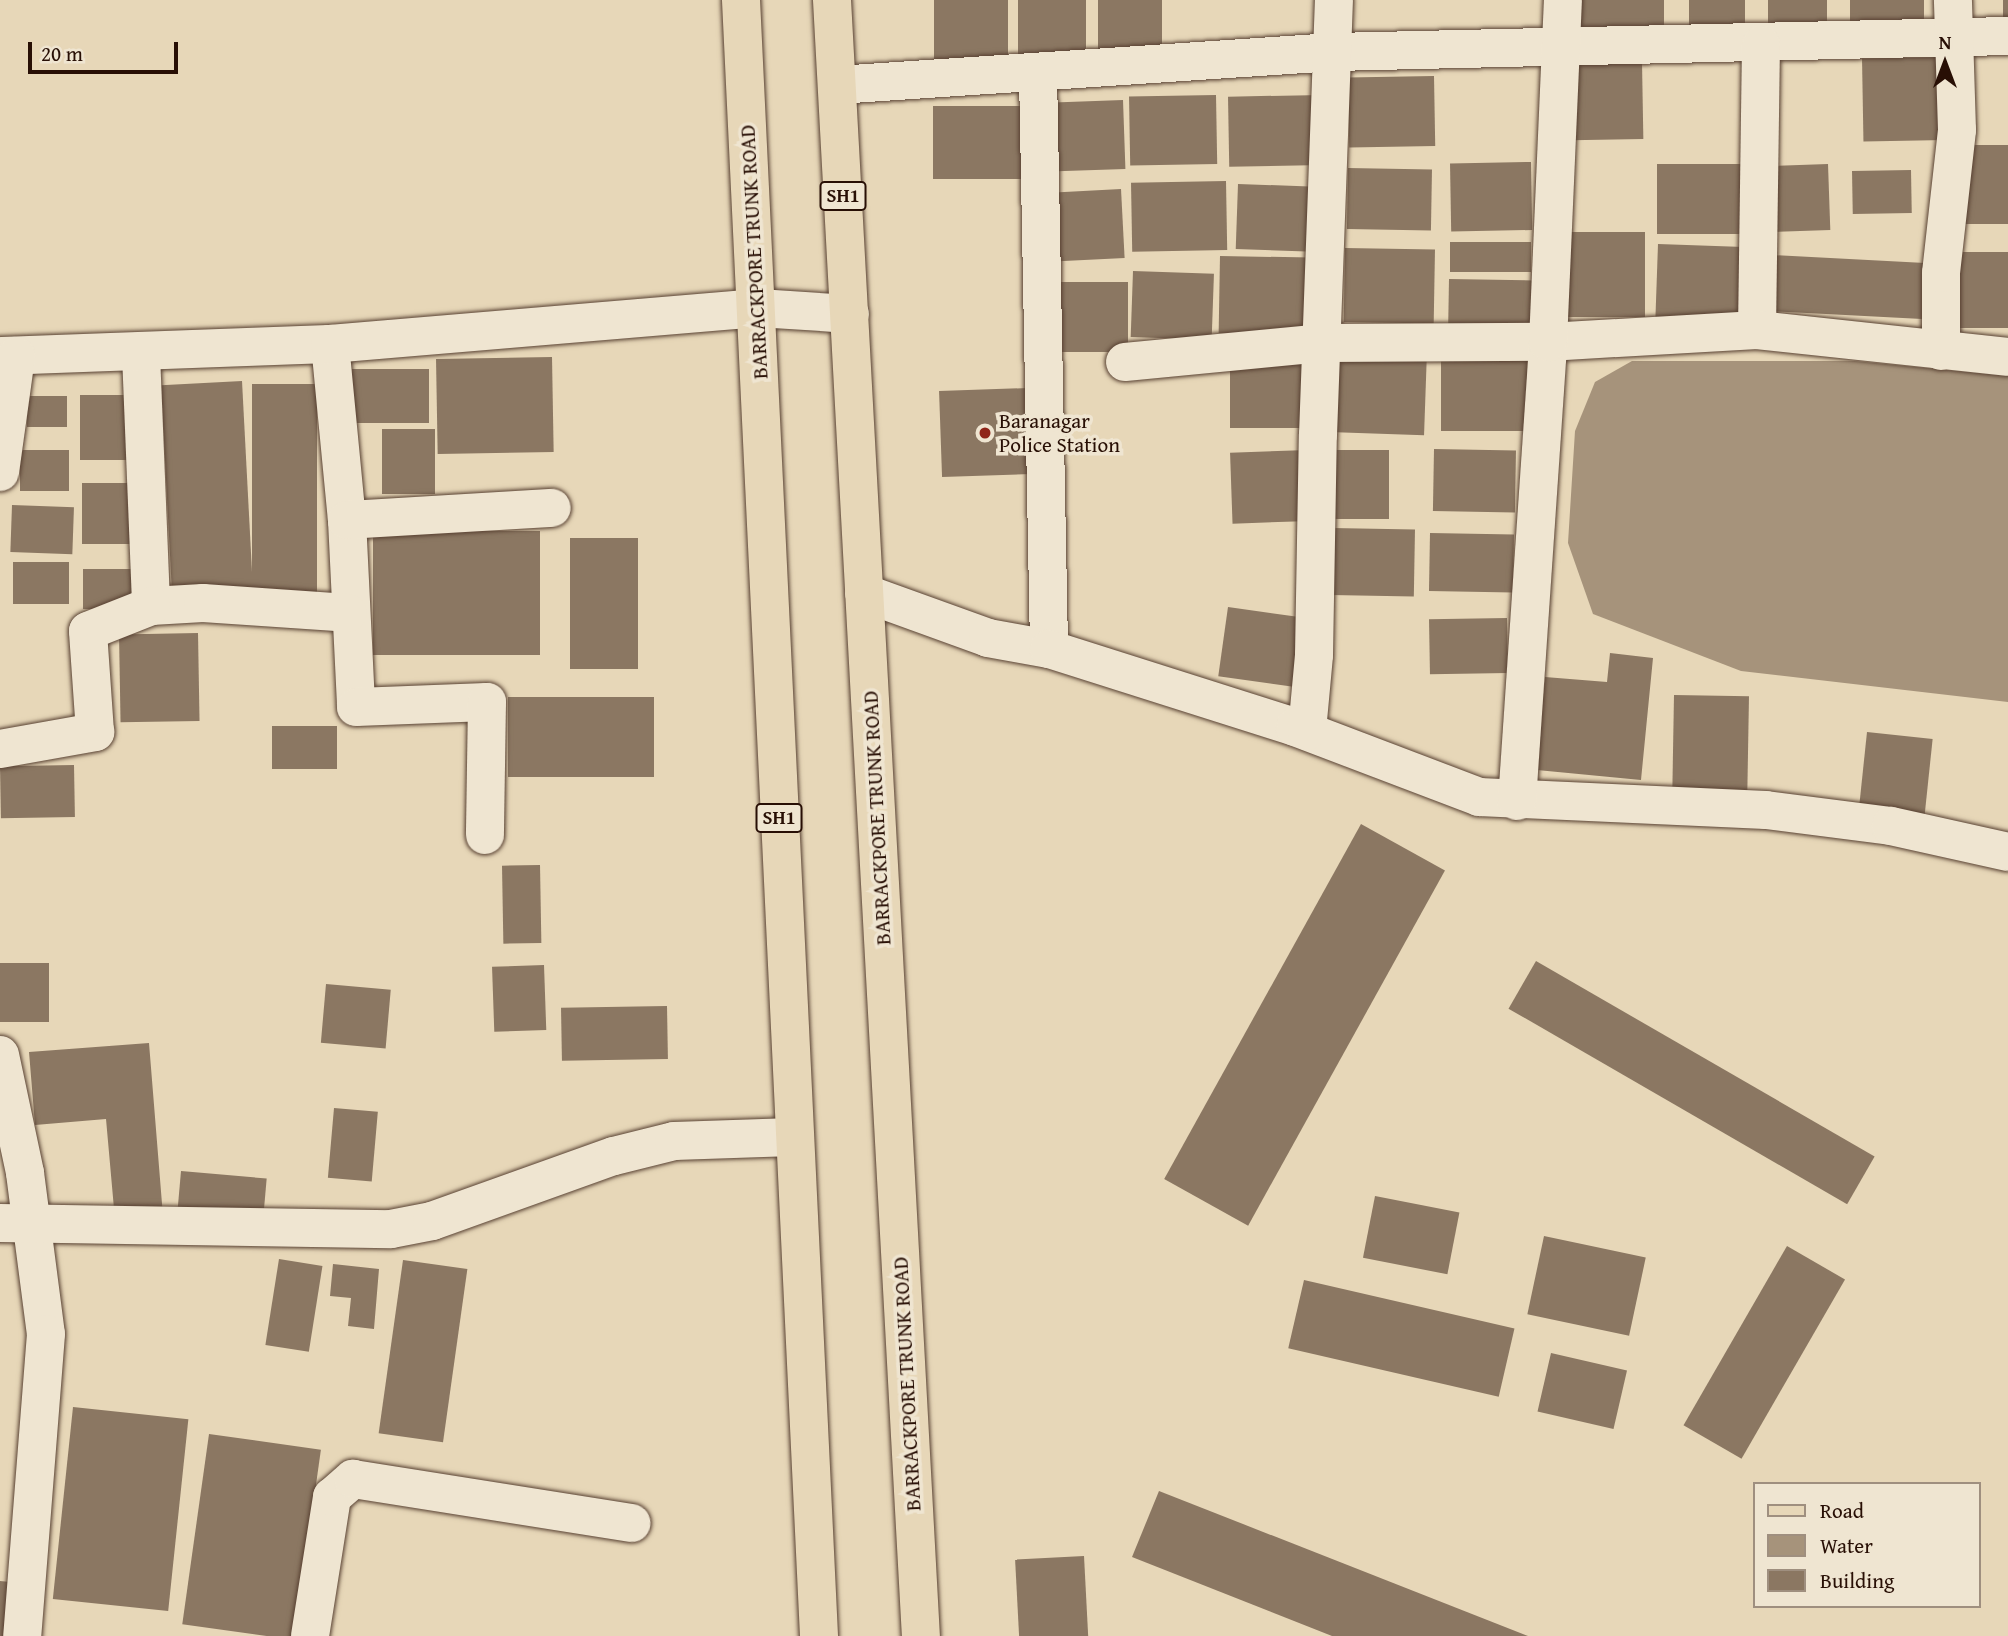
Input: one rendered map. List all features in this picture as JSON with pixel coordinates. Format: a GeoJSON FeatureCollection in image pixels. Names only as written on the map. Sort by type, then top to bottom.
{"type":"FeatureCollection","features":[{"type":"Feature","properties":{"kind":"main road","name":"BARRACKPORE TRUNK ROAD"},"geometry":{"type":"LineString","coordinates":[[741,0],[758,308],[793,1137],[819,1636]]}},
{"type":"Feature","properties":{"kind":"main road","name":"BARRACKPORE TRUNK ROAD"},"geometry":{"type":"LineString","coordinates":[[832,0],[921,1636]]}},
{"type":"Feature","properties":{"kind":"street"},"geometry":{"type":"LineString","coordinates":[[1307,731],[1314,655],[1318,436],[1324,343],[1334,0]]}},
{"type":"Feature","properties":{"kind":"street"},"geometry":{"type":"LineString","coordinates":[[1517,801],[1548,342],[1563,49],[1563,0]]}},
{"type":"Feature","properties":{"kind":"street"},"geometry":{"type":"LineString","coordinates":[[837,85],[1038,74],[1334,52],[1761,45],[1954,18],[2008,36]]}},
{"type":"Feature","properties":{"kind":"street"},"geometry":{"type":"LineString","coordinates":[[1941,351],[1941,272],[1957,130],[1954,18]]}},
{"type":"Feature","properties":{"kind":"street"},"geometry":{"type":"LineString","coordinates":[[1758,330],[1761,45]]}},
{"type":"Feature","properties":{"kind":"street"},"geometry":{"type":"LineString","coordinates":[[1038,74],[1049,649]]}},
{"type":"Feature","properties":{"kind":"street"},"geometry":{"type":"LineString","coordinates":[[0,472],[8,356],[141,354],[330,344],[758,308],[850,314]]}},
{"type":"Feature","properties":{"kind":"street"},"geometry":{"type":"LineString","coordinates":[[1125,362],[1324,343],[1548,342],[1758,330],[2008,357]]}},
{"type":"Feature","properties":{"kind":"street"},"geometry":{"type":"LineString","coordinates":[[330,344],[346,520],[348,613],[356,706],[487,702],[485,835]]}},
{"type":"Feature","properties":{"kind":"street"},"geometry":{"type":"LineString","coordinates":[[141,354],[151,606]]}},
{"type":"Feature","properties":{"kind":"street"},"geometry":{"type":"LineString","coordinates":[[346,520],[552,508]]}},
{"type":"Feature","properties":{"kind":"street"},"geometry":{"type":"LineString","coordinates":[[864,593],[988,638],[1049,649],[1307,731],[1435,783],[1479,797],[1517,801],[1766,810],[1891,826],[2008,852]]}},
{"type":"Feature","properties":{"kind":"street"},"geometry":{"type":"LineString","coordinates":[[0,749],[95,732],[88,631],[151,606],[203,603],[348,613]]}},
{"type":"Feature","properties":{"kind":"street"},"geometry":{"type":"LineString","coordinates":[[0,1055],[16,1224],[46,1334],[22,1636]]}},
{"type":"Feature","properties":{"kind":"street"},"geometry":{"type":"LineString","coordinates":[[16,1224],[391,1229],[432,1221],[614,1156],[674,1141],[793,1137]]}},
{"type":"Feature","properties":{"kind":"street"},"geometry":{"type":"LineString","coordinates":[[310,1636],[332,1497],[354,1479],[632,1523]]}},
{"type":"Feature","properties":{"kind":"water"},"geometry":{"type":"Polygon","coordinates":[[[1632,361],[1855,361],[2008,376],[2008,702],[1741,671],[1593,614],[1568,543],[1575,431],[1595,382],[1632,361]]]}},
{"type":"Feature","properties":{"kind":"building"},"geometry":{"type":"Polygon","coordinates":[[[934,0],[1008,0],[1008,63],[934,63],[934,0]]]}},
{"type":"Feature","properties":{"kind":"building"},"geometry":{"type":"Polygon","coordinates":[[[1018,0],[1086,0],[1086,63],[1018,63],[1018,0]]]}},
{"type":"Feature","properties":{"kind":"building"},"geometry":{"type":"Polygon","coordinates":[[[1098,0],[1162,0],[1162,57],[1098,57],[1098,0]]]}},
{"type":"Feature","properties":{"kind":"building"},"geometry":{"type":"Polygon","coordinates":[[[1577,0],[1664,0],[1664,31],[1577,31],[1577,0]]]}},
{"type":"Feature","properties":{"kind":"building"},"geometry":{"type":"Polygon","coordinates":[[[1689,0],[1745,0],[1745,30],[1689,30],[1689,0]]]}},
{"type":"Feature","properties":{"kind":"building"},"geometry":{"type":"Polygon","coordinates":[[[1768,0],[1827,0],[1827,26],[1768,26],[1768,0]]]}},
{"type":"Feature","properties":{"kind":"building"},"geometry":{"type":"Polygon","coordinates":[[[1850,0],[1924,0],[1924,29],[1850,29],[1850,0]]]}},
{"type":"Feature","properties":{"kind":"building"},"geometry":{"type":"Polygon","coordinates":[[[2003,0],[2008,0],[2008,23],[2003,23],[2003,0]]]}},
{"type":"Feature","properties":{"kind":"building"},"geometry":{"type":"Polygon","coordinates":[[[1944,57],[1945,140],[1863,141],[1862,58],[1944,57]]]}},
{"type":"Feature","properties":{"kind":"building"},"geometry":{"type":"Polygon","coordinates":[[[1642,62],[1643,139],[1571,140],[1570,63],[1642,62]]]}},
{"type":"Feature","properties":{"kind":"building"},"geometry":{"type":"Polygon","coordinates":[[[1434,76],[1435,146],[1349,147],[1348,78],[1434,76]]]}},
{"type":"Feature","properties":{"kind":"building"},"geometry":{"type":"Polygon","coordinates":[[[1216,95],[1217,164],[1130,166],[1129,97],[1216,95]]]}},
{"type":"Feature","properties":{"kind":"building"},"geometry":{"type":"Polygon","coordinates":[[[1322,95],[1323,165],[1229,167],[1228,97],[1322,95]]]}},
{"type":"Feature","properties":{"kind":"building"},"geometry":{"type":"Polygon","coordinates":[[[1123,100],[1125,169],[1049,172],[1047,103],[1123,100]]]}},
{"type":"Feature","properties":{"kind":"building"},"geometry":{"type":"Polygon","coordinates":[[[933,106],[1023,106],[1023,179],[933,179],[933,106]]]}},
{"type":"Feature","properties":{"kind":"building"},"geometry":{"type":"Polygon","coordinates":[[[1962,145],[2008,145],[2008,224],[1962,224],[1962,145]]]}},
{"type":"Feature","properties":{"kind":"building"},"geometry":{"type":"Polygon","coordinates":[[[1531,162],[1532,230],[1451,231],[1450,163],[1531,162]]]}},
{"type":"Feature","properties":{"kind":"building"},"geometry":{"type":"Polygon","coordinates":[[[1657,164],[1747,164],[1747,234],[1657,234],[1657,164]]]}},
{"type":"Feature","properties":{"kind":"building"},"geometry":{"type":"Polygon","coordinates":[[[1828,164],[1830,230],[1759,232],[1757,166],[1828,164]]]}},
{"type":"Feature","properties":{"kind":"building"},"geometry":{"type":"Polygon","coordinates":[[[1348,168],[1432,169],[1431,230],[1347,229],[1348,168]]]}},
{"type":"Feature","properties":{"kind":"building"},"geometry":{"type":"Polygon","coordinates":[[[1911,170],[1912,213],[1853,214],[1852,171],[1911,170]]]}},
{"type":"Feature","properties":{"kind":"building"},"geometry":{"type":"Polygon","coordinates":[[[1226,181],[1227,250],[1132,252],[1131,183],[1226,181]]]}},
{"type":"Feature","properties":{"kind":"building"},"geometry":{"type":"Polygon","coordinates":[[[1238,184],[1316,187],[1314,252],[1236,249],[1238,184]]]}},
{"type":"Feature","properties":{"kind":"building"},"geometry":{"type":"Polygon","coordinates":[[[1121,189],[1125,258],[1054,262],[1050,193],[1121,189]]]}},
{"type":"Feature","properties":{"kind":"building"},"geometry":{"type":"Polygon","coordinates":[[[1561,232],[1645,232],[1645,317],[1561,317],[1561,232]]]}},
{"type":"Feature","properties":{"kind":"building"},"geometry":{"type":"Polygon","coordinates":[[[1450,242],[1531,242],[1531,272],[1450,272],[1450,242]]]}},
{"type":"Feature","properties":{"kind":"building"},"geometry":{"type":"Polygon","coordinates":[[[1658,244],[1744,247],[1741,325],[1655,322],[1658,244]]]}},
{"type":"Feature","properties":{"kind":"building"},"geometry":{"type":"Polygon","coordinates":[[[1345,248],[1435,250],[1434,324],[1344,322],[1345,248]]]}},
{"type":"Feature","properties":{"kind":"building"},"geometry":{"type":"Polygon","coordinates":[[[1950,252],[2008,252],[2008,328],[1950,328],[1950,252]]]}},
{"type":"Feature","properties":{"kind":"building"},"geometry":{"type":"Polygon","coordinates":[[[1771,255],[1930,263],[1927,319],[1768,311],[1771,255]]]}},
{"type":"Feature","properties":{"kind":"building"},"geometry":{"type":"Polygon","coordinates":[[[1220,256],[1311,258],[1310,335],[1219,333],[1220,256]]]}},
{"type":"Feature","properties":{"kind":"building"},"geometry":{"type":"Polygon","coordinates":[[[1133,271],[1214,274],[1212,340],[1131,337],[1133,271]]]}},
{"type":"Feature","properties":{"kind":"building"},"geometry":{"type":"Polygon","coordinates":[[[1449,279],[1533,280],[1532,328],[1448,327],[1449,279]]]}},
{"type":"Feature","properties":{"kind":"building"},"geometry":{"type":"Polygon","coordinates":[[[1055,282],[1128,282],[1128,352],[1055,352],[1055,282]]]}},
{"type":"Feature","properties":{"kind":"building"},"geometry":{"type":"Polygon","coordinates":[[[1332,349],[1427,352],[1424,435],[1329,432],[1332,349]]]}},
{"type":"Feature","properties":{"kind":"building"},"geometry":{"type":"Polygon","coordinates":[[[552,357],[554,452],[438,454],[436,359],[552,357]]]}},
{"type":"Feature","properties":{"kind":"building"},"geometry":{"type":"Polygon","coordinates":[[[1441,357],[1527,357],[1527,431],[1441,431],[1441,357]]]}},
{"type":"Feature","properties":{"kind":"building"},"geometry":{"type":"Polygon","coordinates":[[[1230,358],[1304,358],[1304,428],[1230,428],[1230,358]]]}},
{"type":"Feature","properties":{"kind":"building"},"geometry":{"type":"Polygon","coordinates":[[[352,369],[429,369],[429,423],[352,423],[352,369]]]}},
{"type":"Feature","properties":{"kind":"building"},"geometry":{"type":"Polygon","coordinates":[[[242,381],[253,593],[172,597],[161,385],[242,381]]]}},
{"type":"Feature","properties":{"kind":"building"},"geometry":{"type":"Polygon","coordinates":[[[252,384],[317,384],[317,594],[252,594],[252,384]]]}},
{"type":"Feature","properties":{"kind":"building","name":"Baranagar Police Station"},"geometry":{"type":"Polygon","coordinates":[[[1028,388],[1031,474],[942,477],[939,391],[1028,388]]]}},
{"type":"Feature","properties":{"kind":"building"},"geometry":{"type":"Polygon","coordinates":[[[80,395],[132,395],[132,460],[80,460],[80,395]]]}},
{"type":"Feature","properties":{"kind":"building"},"geometry":{"type":"Polygon","coordinates":[[[27,396],[67,396],[67,427],[27,427],[27,396]]]}},
{"type":"Feature","properties":{"kind":"building"},"geometry":{"type":"Polygon","coordinates":[[[382,429],[435,429],[435,494],[382,494],[382,429]]]}},
{"type":"Feature","properties":{"kind":"building"},"geometry":{"type":"Polygon","coordinates":[[[1434,449],[1516,450],[1515,512],[1433,511],[1434,449]]]}},
{"type":"Feature","properties":{"kind":"building"},"geometry":{"type":"Polygon","coordinates":[[[20,450],[69,450],[69,491],[20,491],[20,450]]]}},
{"type":"Feature","properties":{"kind":"building"},"geometry":{"type":"Polygon","coordinates":[[[1308,450],[1310,521],[1233,524],[1230,453],[1308,450]]]}},
{"type":"Feature","properties":{"kind":"building"},"geometry":{"type":"Polygon","coordinates":[[[1327,450],[1389,450],[1389,519],[1327,519],[1327,450]]]}},
{"type":"Feature","properties":{"kind":"building"},"geometry":{"type":"Polygon","coordinates":[[[82,483],[134,483],[134,544],[82,544],[82,483]]]}},
{"type":"Feature","properties":{"kind":"building"},"geometry":{"type":"Polygon","coordinates":[[[12,505],[74,507],[72,554],[10,552],[12,505]]]}},
{"type":"Feature","properties":{"kind":"building"},"geometry":{"type":"Polygon","coordinates":[[[1332,528],[1415,529],[1414,596],[1331,595],[1332,528]]]}},
{"type":"Feature","properties":{"kind":"building"},"geometry":{"type":"Polygon","coordinates":[[[373,531],[540,531],[540,655],[373,655],[373,531]]]}},
{"type":"Feature","properties":{"kind":"building"},"geometry":{"type":"Polygon","coordinates":[[[1430,533],[1514,534],[1513,592],[1429,591],[1430,533]]]}},
{"type":"Feature","properties":{"kind":"building"},"geometry":{"type":"Polygon","coordinates":[[[570,538],[638,538],[638,669],[570,669],[570,538]]]}},
{"type":"Feature","properties":{"kind":"building"},"geometry":{"type":"Polygon","coordinates":[[[13,562],[69,562],[69,604],[13,604],[13,562]]]}},
{"type":"Feature","properties":{"kind":"building"},"geometry":{"type":"Polygon","coordinates":[[[83,569],[135,569],[135,609],[83,609],[83,569]]]}},
{"type":"Feature","properties":{"kind":"building"},"geometry":{"type":"Polygon","coordinates":[[[1228,607],[1308,618],[1298,688],[1218,676],[1228,607]]]}},
{"type":"Feature","properties":{"kind":"building"},"geometry":{"type":"Polygon","coordinates":[[[1507,618],[1508,673],[1430,674],[1429,619],[1507,618]]]}},
{"type":"Feature","properties":{"kind":"building"},"geometry":{"type":"Polygon","coordinates":[[[198,633],[200,721],[121,722],[119,634],[198,633]]]}},
{"type":"Feature","properties":{"kind":"building"},"geometry":{"type":"Polygon","coordinates":[[[1610,653],[1653,658],[1641,780],[1537,770],[1545,677],[1607,682],[1610,653]]]}},
{"type":"Feature","properties":{"kind":"building"},"geometry":{"type":"Polygon","coordinates":[[[1674,695],[1749,696],[1747,794],[1672,793],[1674,695]]]}},
{"type":"Feature","properties":{"kind":"building"},"geometry":{"type":"Polygon","coordinates":[[[508,697],[654,697],[654,777],[508,777],[508,697]]]}},
{"type":"Feature","properties":{"kind":"building"},"geometry":{"type":"Polygon","coordinates":[[[272,726],[337,726],[337,769],[272,769],[272,726]]]}},
{"type":"Feature","properties":{"kind":"building"},"geometry":{"type":"Polygon","coordinates":[[[1867,732],[1933,739],[1924,817],[1859,811],[1867,732]]]}},
{"type":"Feature","properties":{"kind":"building"},"geometry":{"type":"Polygon","coordinates":[[[74,765],[75,817],[1,818],[0,766],[74,765]]]}},
{"type":"Feature","properties":{"kind":"building"},"geometry":{"type":"Polygon","coordinates":[[[1361,824],[1445,871],[1248,1226],[1164,1179],[1361,824]]]}},
{"type":"Feature","properties":{"kind":"building"},"geometry":{"type":"Polygon","coordinates":[[[540,865],[541,943],[503,944],[502,866],[540,865]]]}},
{"type":"Feature","properties":{"kind":"building"},"geometry":{"type":"Polygon","coordinates":[[[1536,961],[1875,1156],[1847,1204],[1508,1009],[1536,961]]]}},
{"type":"Feature","properties":{"kind":"building"},"geometry":{"type":"Polygon","coordinates":[[[0,963],[49,963],[49,1022],[0,1022],[0,963]]]}},
{"type":"Feature","properties":{"kind":"building"},"geometry":{"type":"Polygon","coordinates":[[[544,965],[546,1030],[494,1032],[492,967],[544,965]]]}},
{"type":"Feature","properties":{"kind":"building"},"geometry":{"type":"Polygon","coordinates":[[[326,984],[391,990],[386,1048],[321,1043],[326,984]]]}},
{"type":"Feature","properties":{"kind":"building"},"geometry":{"type":"Polygon","coordinates":[[[667,1006],[668,1059],[562,1061],[561,1008],[667,1006]]]}},
{"type":"Feature","properties":{"kind":"building"},"geometry":{"type":"Polygon","coordinates":[[[149,1043],[163,1216],[115,1220],[106,1119],[35,1125],[29,1052],[149,1043]]]}},
{"type":"Feature","properties":{"kind":"building"},"geometry":{"type":"Polygon","coordinates":[[[334,1108],[378,1112],[372,1182],[328,1178],[334,1108]]]}},
{"type":"Feature","properties":{"kind":"building"},"geometry":{"type":"Polygon","coordinates":[[[181,1171],[267,1178],[263,1217],[178,1210],[181,1171]]]}},
{"type":"Feature","properties":{"kind":"building"},"geometry":{"type":"Polygon","coordinates":[[[1375,1196],[1459,1212],[1447,1274],[1363,1258],[1375,1196]]]}},
{"type":"Feature","properties":{"kind":"building"},"geometry":{"type":"Polygon","coordinates":[[[1544,1236],[1646,1258],[1629,1336],[1527,1314],[1544,1236]]]}},
{"type":"Feature","properties":{"kind":"building"},"geometry":{"type":"Polygon","coordinates":[[[1787,1246],[1845,1280],[1742,1459],[1684,1425],[1787,1246]]]}},
{"type":"Feature","properties":{"kind":"building"},"geometry":{"type":"Polygon","coordinates":[[[279,1259],[322,1266],[309,1352],[265,1345],[279,1259]]]}},
{"type":"Feature","properties":{"kind":"building"},"geometry":{"type":"Polygon","coordinates":[[[403,1260],[467,1269],[443,1442],[379,1433],[403,1260]]]}},
{"type":"Feature","properties":{"kind":"building"},"geometry":{"type":"Polygon","coordinates":[[[333,1264],[379,1269],[374,1329],[348,1326],[351,1298],[330,1296],[333,1264]]]}},
{"type":"Feature","properties":{"kind":"building"},"geometry":{"type":"Polygon","coordinates":[[[1304,1280],[1514,1329],[1499,1397],[1288,1348],[1304,1280]]]}},
{"type":"Feature","properties":{"kind":"building"},"geometry":{"type":"Polygon","coordinates":[[[1551,1353],[1627,1371],[1614,1429],[1538,1411],[1551,1353]]]}},
{"type":"Feature","properties":{"kind":"building"},"geometry":{"type":"Polygon","coordinates":[[[73,1407],[188,1419],[168,1611],[53,1599],[73,1407]]]}},
{"type":"Feature","properties":{"kind":"building"},"geometry":{"type":"Polygon","coordinates":[[[209,1434],[321,1450],[295,1636],[267,1636],[182,1624],[209,1434]]]}},
{"type":"Feature","properties":{"kind":"building"},"geometry":{"type":"Polygon","coordinates":[[[1159,1491],[1528,1636],[1332,1636],[1132,1557],[1159,1491]]]}},
{"type":"Feature","properties":{"kind":"building"},"geometry":{"type":"Polygon","coordinates":[[[1084,1556],[1088,1636],[1019,1636],[1015,1560],[1084,1556]]]}},
{"type":"Feature","properties":{"kind":"building"},"geometry":{"type":"Polygon","coordinates":[[[0,1581],[10,1582],[3,1636],[0,1636],[0,1581]]]}},
{"type":"Feature","properties":{"kind":"place","name":"Baranagar Police Station"},"geometry":{"type":"Point","coordinates":[985,433]}}]}
